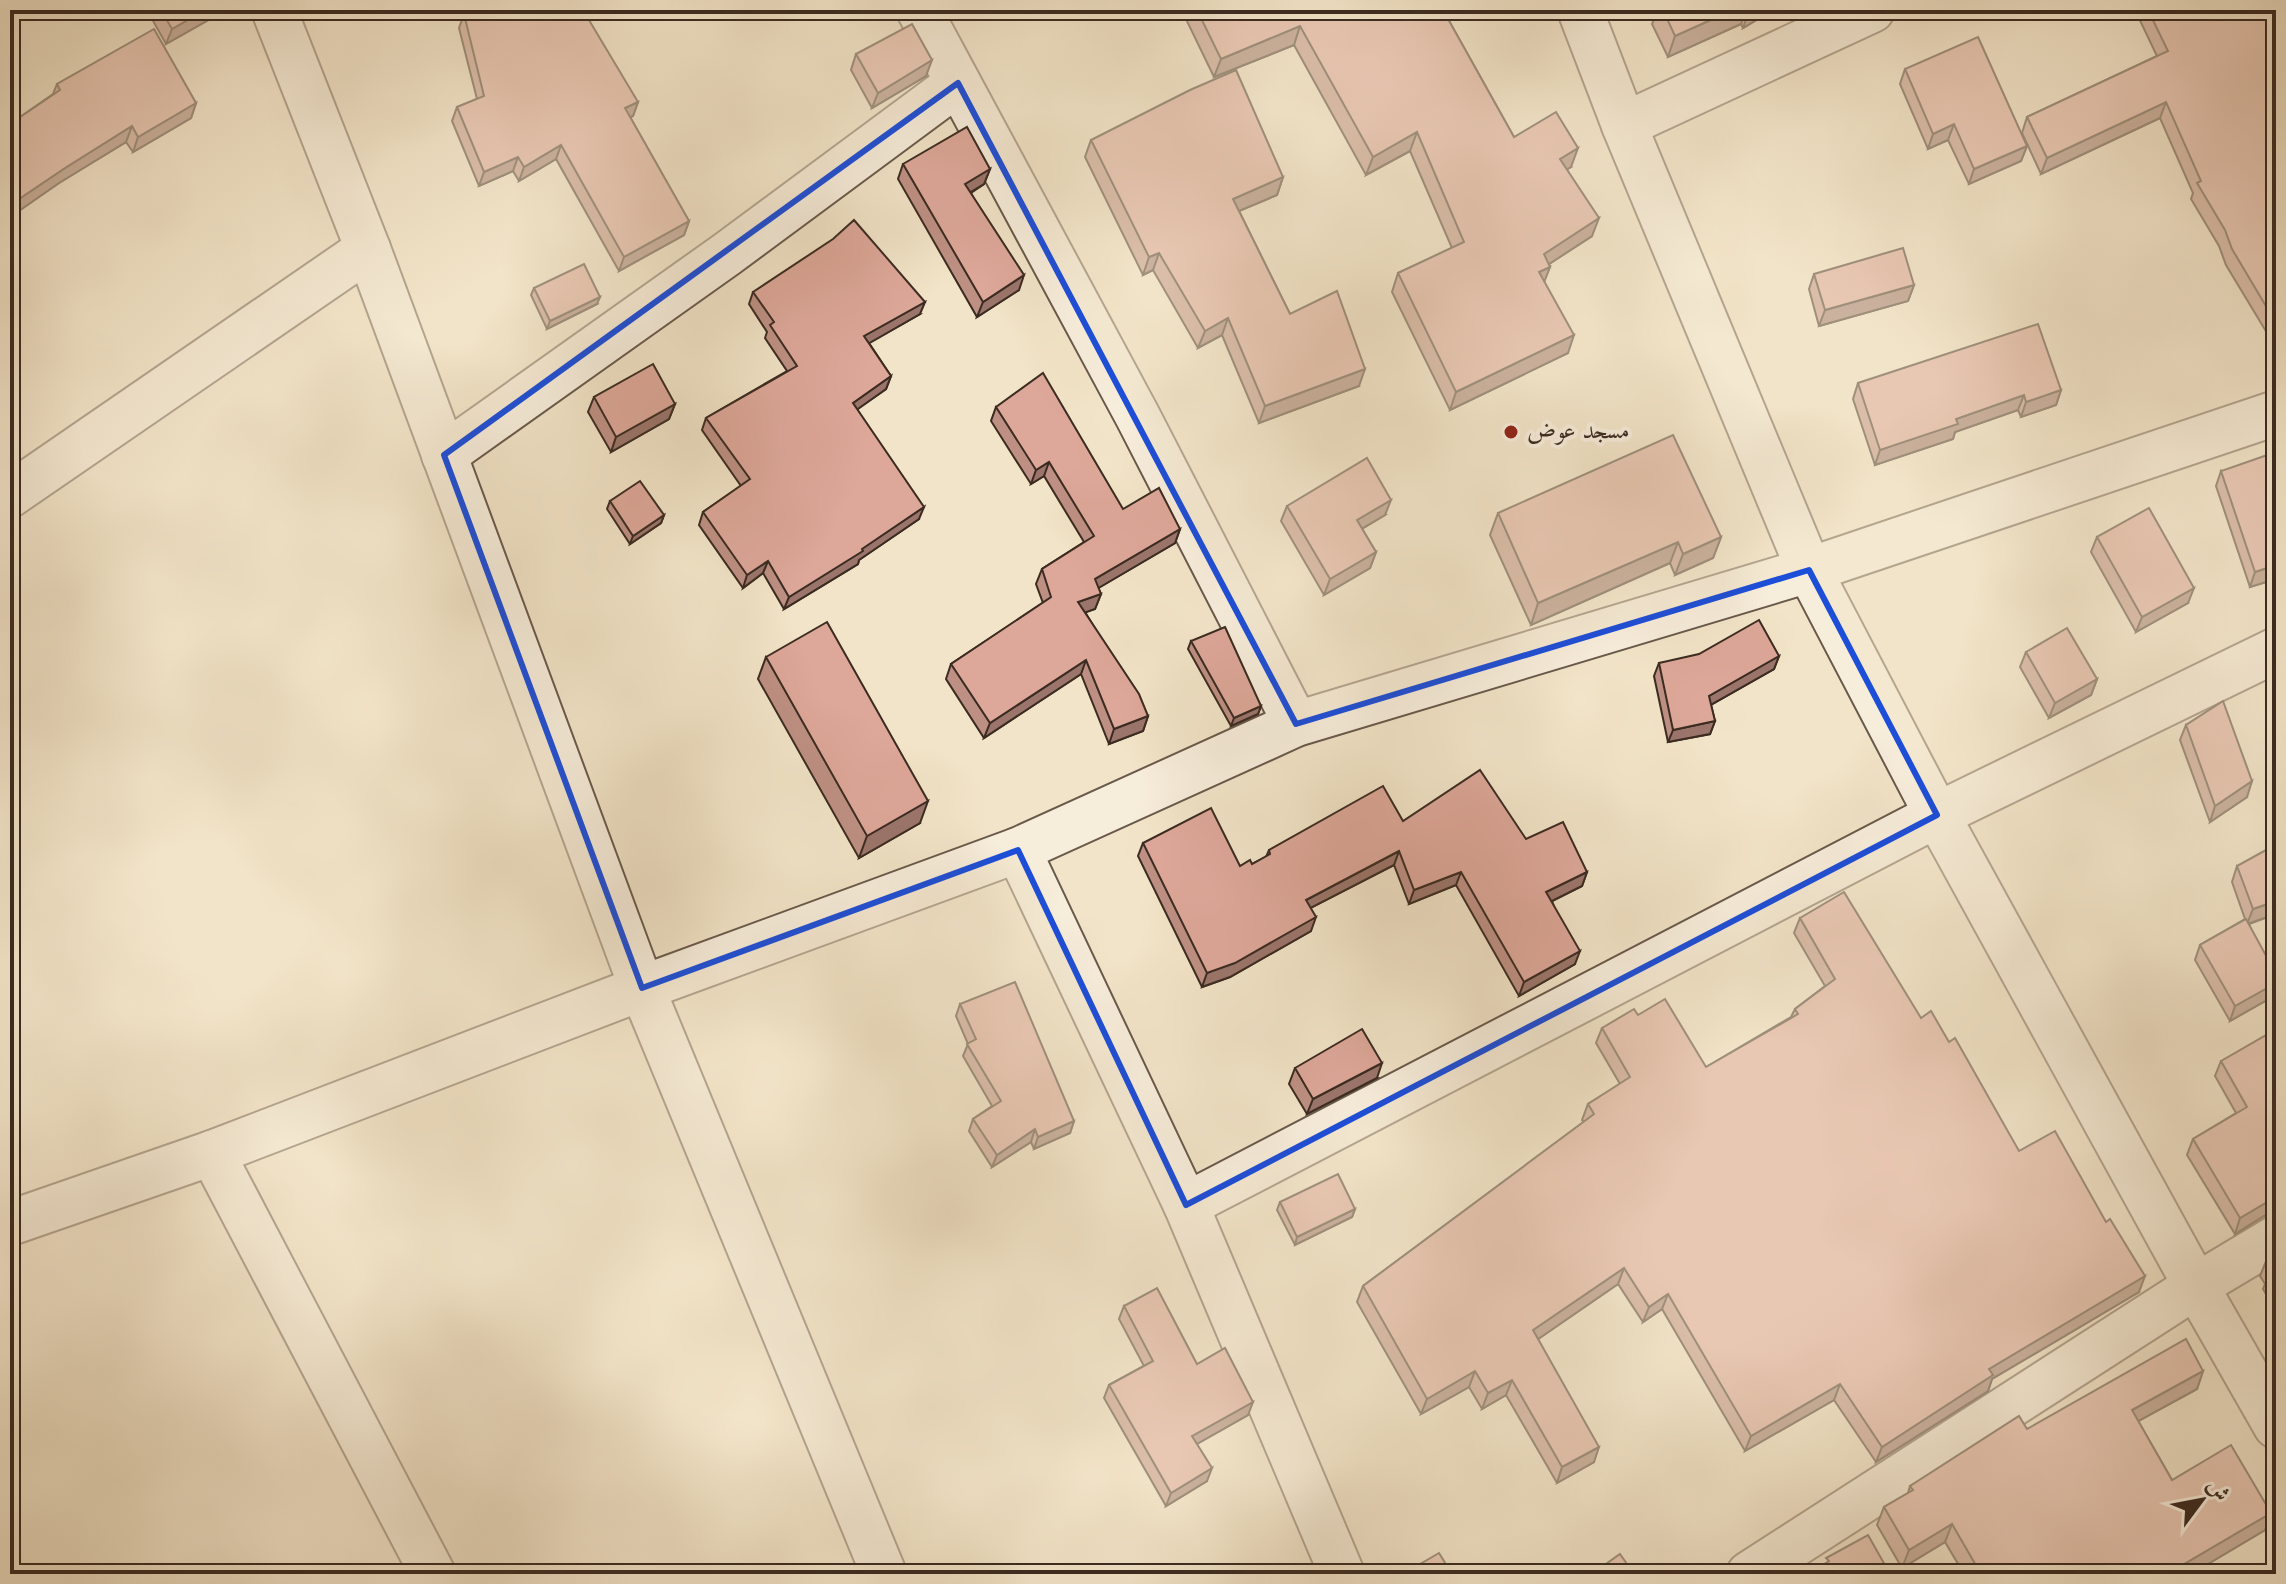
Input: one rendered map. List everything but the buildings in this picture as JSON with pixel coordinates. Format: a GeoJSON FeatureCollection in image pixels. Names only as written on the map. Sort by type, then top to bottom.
{"type":"FeatureCollection","features":[{"type":"Feature","properties":{"kind":"street"},"geometry":{"type":"LineString","coordinates":[[274,10],[368,249],[642,988],[884,1574]]}},
{"type":"Feature","properties":{"kind":"street"},"geometry":{"type":"LineString","coordinates":[[919,10],[1138,417],[1296,724]]}},
{"type":"Feature","properties":{"kind":"street"},"geometry":{"type":"LineString","coordinates":[[1580,10],[1624,125],[1809,570],[1937,815],[2276,1426]]}},
{"type":"Feature","properties":{"kind":"street"},"geometry":{"type":"LineString","coordinates":[[1624,125],[1872,10]]}},
{"type":"Feature","properties":{"kind":"street"},"geometry":{"type":"LineString","coordinates":[[444,455],[727,254],[958,83]]}},
{"type":"Feature","properties":{"kind":"street"},"geometry":{"type":"LineString","coordinates":[[10,495],[368,249]]}},
{"type":"Feature","properties":{"kind":"street"},"geometry":{"type":"LineString","coordinates":[[10,1223],[212,1153],[642,988],[1018,850],[1296,724],[1809,570],[2276,413]]}},
{"type":"Feature","properties":{"kind":"street"},"geometry":{"type":"LineString","coordinates":[[1186,1205],[1937,815],[2276,650]]}},
{"type":"Feature","properties":{"kind":"street"},"geometry":{"type":"LineString","coordinates":[[1018,850],[1186,1205],[1342,1574]]}},
{"type":"Feature","properties":{"kind":"street"},"geometry":{"type":"LineString","coordinates":[[212,1153],[433,1574]]}},
{"type":"Feature","properties":{"kind":"street"},"geometry":{"type":"LineString","coordinates":[[1749,1574],[2196,1286],[2276,1238]]}},
{"type":"Feature","properties":{"kind":"highlighted area"},"geometry":{"type":"Polygon","coordinates":[[[958,83],[1296,724],[1809,570],[1937,815],[1186,1205],[1018,850],[642,988],[444,455],[958,83]]]}},
{"type":"Feature","properties":{"kind":"place","name":"مسجد عوض"},"geometry":{"type":"Point","coordinates":[1511,432]}}]}
